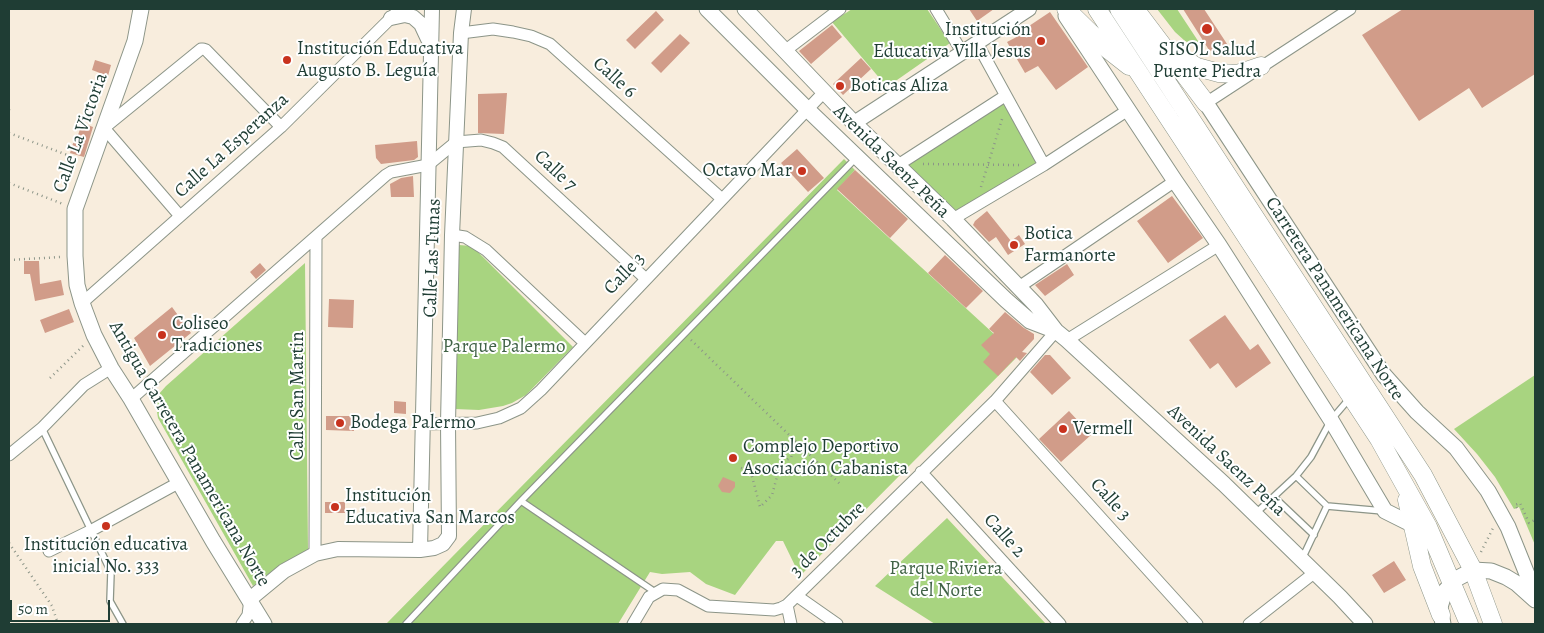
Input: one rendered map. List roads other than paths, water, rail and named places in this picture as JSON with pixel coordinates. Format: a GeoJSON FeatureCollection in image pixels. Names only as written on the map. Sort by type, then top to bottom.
{"type":"FeatureCollection","features":[{"type":"Feature","properties":{"kind":"highway"},"geometry":{"type":"LineString","coordinates":[[1066,9],[1106,48],[1140,74]]}},
{"type":"Feature","properties":{"kind":"highway","name":"Carretera Panamericana Norte"},"geometry":{"type":"LineString","coordinates":[[1097,9],[1379,439],[1428,527],[1469,624]]}},
{"type":"Feature","properties":{"kind":"highway","name":"Carretera Panamericana Norte"},"geometry":{"type":"LineString","coordinates":[[1119,9],[1418,467],[1445,515],[1476,563],[1493,624]]}},
{"type":"Feature","properties":{"kind":"highway"},"geometry":{"type":"LineString","coordinates":[[1135,9],[1206,103]]}},
{"type":"Feature","properties":{"kind":"highway"},"geometry":{"type":"LineString","coordinates":[[1159,39],[1178,56],[1207,70],[1218,73],[1237,74],[1261,66]]}},
{"type":"Feature","properties":{"kind":"highway"},"geometry":{"type":"LineString","coordinates":[[1403,480],[1422,566],[1442,620]]}},
{"type":"Feature","properties":{"kind":"main road","name":"Calle La Victoria"},"geometry":{"type":"LineString","coordinates":[[82,302],[75,256],[75,209],[135,41],[141,9]]}},
{"type":"Feature","properties":{"kind":"main road","name":"Avenida Saenz Peña"},"geometry":{"type":"LineString","coordinates":[[707,9],[807,109],[1006,300],[1030,321],[1062,336]]}},
{"type":"Feature","properties":{"kind":"main road","name":"Avenida Saenz Peña"},"geometry":{"type":"LineString","coordinates":[[745,9],[854,123],[953,219],[1019,287],[1062,336],[1254,514],[1365,624]]}},
{"type":"Feature","properties":{"kind":"main road"},"geometry":{"type":"LineString","coordinates":[[1061,9],[1219,245],[1331,420],[1385,511],[1413,525]]}},
{"type":"Feature","properties":{"kind":"main road"},"geometry":{"type":"LineString","coordinates":[[1206,103],[1384,375],[1417,412],[1456,448],[1488,491],[1508,527],[1535,594]]}},
{"type":"Feature","properties":{"kind":"main road","name":"Antigua Carretera Panamericana Norte"},"geometry":{"type":"LineString","coordinates":[[82,302],[94,335],[111,368],[264,624]]}},
{"type":"Feature","properties":{"kind":"main road"},"geometry":{"type":"LineString","coordinates":[[1442,620],[1442,597],[1452,582],[1476,563],[1516,583],[1535,600]]}},
{"type":"Feature","properties":{"kind":"street","name":"Calle Las Tunas"},"geometry":{"type":"LineString","coordinates":[[420,550],[432,9]]}},
{"type":"Feature","properties":{"kind":"street","name":"Calle Las Tunas"},"geometry":{"type":"LineString","coordinates":[[250,599],[284,571],[315,554],[338,549],[420,550],[434,548],[443,544],[449,536],[448,423],[452,234],[461,33],[464,9]]}},
{"type":"Feature","properties":{"kind":"street"},"geometry":{"type":"LineString","coordinates":[[786,50],[840,9]]}},
{"type":"Feature","properties":{"kind":"street"},"geometry":{"type":"LineString","coordinates":[[936,9],[962,52]]}},
{"type":"Feature","properties":{"kind":"street"},"geometry":{"type":"LineString","coordinates":[[854,123],[1029,9]]}},
{"type":"Feature","properties":{"kind":"street"},"geometry":{"type":"LineString","coordinates":[[1206,103],[1350,9]]}},
{"type":"Feature","properties":{"kind":"street"},"geometry":{"type":"LineString","coordinates":[[396,13],[413,17],[421,24],[430,47]]}},
{"type":"Feature","properties":{"kind":"street","name":"Calle La Esperanza"},"geometry":{"type":"LineString","coordinates":[[82,302],[281,127],[396,13]]}},
{"type":"Feature","properties":{"kind":"street","name":"Calle 6"},"geometry":{"type":"LineString","coordinates":[[461,33],[493,30],[513,32],[531,36],[550,44],[722,199]]}},
{"type":"Feature","properties":{"kind":"street"},"geometry":{"type":"LineString","coordinates":[[976,43],[1044,165]]}},
{"type":"Feature","properties":{"kind":"street"},"geometry":{"type":"LineString","coordinates":[[180,216],[104,128],[200,49],[206,50],[281,127]]}},
{"type":"Feature","properties":{"kind":"street","name":"Calle 3"},"geometry":{"type":"LineString","coordinates":[[423,424],[477,423],[499,418],[521,408],[541,390],[825,91]]}},
{"type":"Feature","properties":{"kind":"street"},"geometry":{"type":"LineString","coordinates":[[901,168],[1006,98]]}},
{"type":"Feature","properties":{"kind":"street"},"geometry":{"type":"LineString","coordinates":[[953,219],[1044,165],[1128,110]]}},
{"type":"Feature","properties":{"kind":"street","name":"Calle 7"},"geometry":{"type":"LineString","coordinates":[[456,142],[481,140],[503,147],[646,279]]}},
{"type":"Feature","properties":{"kind":"street"},"geometry":{"type":"LineString","coordinates":[[131,399],[386,175],[391,172],[428,165],[456,142]]}},
{"type":"Feature","properties":{"kind":"street"},"geometry":{"type":"LineString","coordinates":[[1019,287],[1175,181]]}},
{"type":"Feature","properties":{"kind":"street"},"geometry":{"type":"LineString","coordinates":[[452,234],[465,237],[486,250],[585,343]]}},
{"type":"Feature","properties":{"kind":"street","name":"Calle San Martin"},"geometry":{"type":"LineString","coordinates":[[315,554],[316,238]]}},
{"type":"Feature","properties":{"kind":"street","name":"3 de Octubre"},"geometry":{"type":"LineString","coordinates":[[655,592],[663,589],[678,590],[708,606],[774,610],[781,608],[796,596],[1062,336],[1219,245]]}},
{"type":"Feature","properties":{"kind":"street"},"geometry":{"type":"LineString","coordinates":[[9,455],[42,428],[84,385],[111,368]]}},
{"type":"Feature","properties":{"kind":"street","name":"Calle 3"},"geometry":{"type":"LineString","coordinates":[[995,400],[1197,624]]}},
{"type":"Feature","properties":{"kind":"street","name":"Calle 2"},"geometry":{"type":"LineString","coordinates":[[921,472],[1060,624]]}},
{"type":"Feature","properties":{"kind":"street"},"geometry":{"type":"LineString","coordinates":[[48,551],[92,530],[180,482]]}},
{"type":"Feature","properties":{"kind":"street"},"geometry":{"type":"LineString","coordinates":[[1249,624],[1314,573]]}},
{"type":"Feature","properties":{"kind":"street"},"geometry":{"type":"LineString","coordinates":[[633,624],[649,597],[655,592]]}},
{"type":"Feature","properties":{"kind":"street"},"geometry":{"type":"LineString","coordinates":[[796,596],[837,624]]}},
{"type":"Feature","properties":{"kind":"street"},"geometry":{"type":"LineString","coordinates":[[242,624],[248,615],[250,599]]}},
{"type":"Feature","properties":{"kind":"street"},"geometry":{"type":"LineString","coordinates":[[787,604],[791,624]]}},
{"type":"Feature","properties":{"kind":"lane"},"geometry":{"type":"LineString","coordinates":[[406,624],[522,501],[857,157]]}},
{"type":"Feature","properties":{"kind":"lane"},"geometry":{"type":"LineString","coordinates":[[1254,514],[1296,476],[1311,458],[1331,420],[1351,396]]}},
{"type":"Feature","properties":{"kind":"lane"},"geometry":{"type":"LineString","coordinates":[[42,428],[111,572],[110,600],[123,624]]}},
{"type":"Feature","properties":{"kind":"lane"},"geometry":{"type":"LineString","coordinates":[[1296,476],[1327,506],[1385,511]]}},
{"type":"Feature","properties":{"kind":"lane"},"geometry":{"type":"LineString","coordinates":[[1274,496],[1314,535]]}},
{"type":"Feature","properties":{"kind":"lane"},"geometry":{"type":"LineString","coordinates":[[522,501],[655,592]]}},
{"type":"Feature","properties":{"kind":"lane"},"geometry":{"type":"LineString","coordinates":[[1302,561],[1327,506]]}},
{"type":"Feature","properties":{"kind":"place","name":"SISOL Salud Puente Piedra"},"geometry":{"type":"Point","coordinates":[1207,29]}},
{"type":"Feature","properties":{"kind":"place","name":"Institución Educativa Villa Jesus"},"geometry":{"type":"Point","coordinates":[1041,41]}},
{"type":"Feature","properties":{"kind":"place","name":"Institución Educativa Augusto B. Leguía"},"geometry":{"type":"Point","coordinates":[287,60]}},
{"type":"Feature","properties":{"kind":"place","name":"Boticas Aliza"},"geometry":{"type":"Point","coordinates":[840,86]}},
{"type":"Feature","properties":{"kind":"place","name":"Octavo Mar"},"geometry":{"type":"Point","coordinates":[802,171]}},
{"type":"Feature","properties":{"kind":"place","name":"Botica Farmanorte"},"geometry":{"type":"Point","coordinates":[1014,245]}},
{"type":"Feature","properties":{"kind":"place","name":"Coliseo Tradiciones"},"geometry":{"type":"Point","coordinates":[162,335]}},
{"type":"Feature","properties":{"kind":"place","name":"Bodega Palermo"},"geometry":{"type":"Point","coordinates":[340,423]}},
{"type":"Feature","properties":{"kind":"place","name":"Vermell"},"geometry":{"type":"Point","coordinates":[1063,429]}},
{"type":"Feature","properties":{"kind":"place","name":"Complejo Deportivo Asociación Cabanista"},"geometry":{"type":"Point","coordinates":[733,458]}},
{"type":"Feature","properties":{"kind":"place","name":"Institución Educativa San Marcos"},"geometry":{"type":"Point","coordinates":[335,507]}},
{"type":"Feature","properties":{"kind":"place","name":"Institución educativa inicial No. 333"},"geometry":{"type":"Point","coordinates":[106,526]}},
{"type":"Feature","properties":{"kind":"park label","name":"Parque Palermo"},"geometry":{"type":"Point","coordinates":[504,347]}},
{"type":"Feature","properties":{"kind":"park label","name":"Parque Riviera del Norte"},"geometry":{"type":"Point","coordinates":[946,580]}}]}
